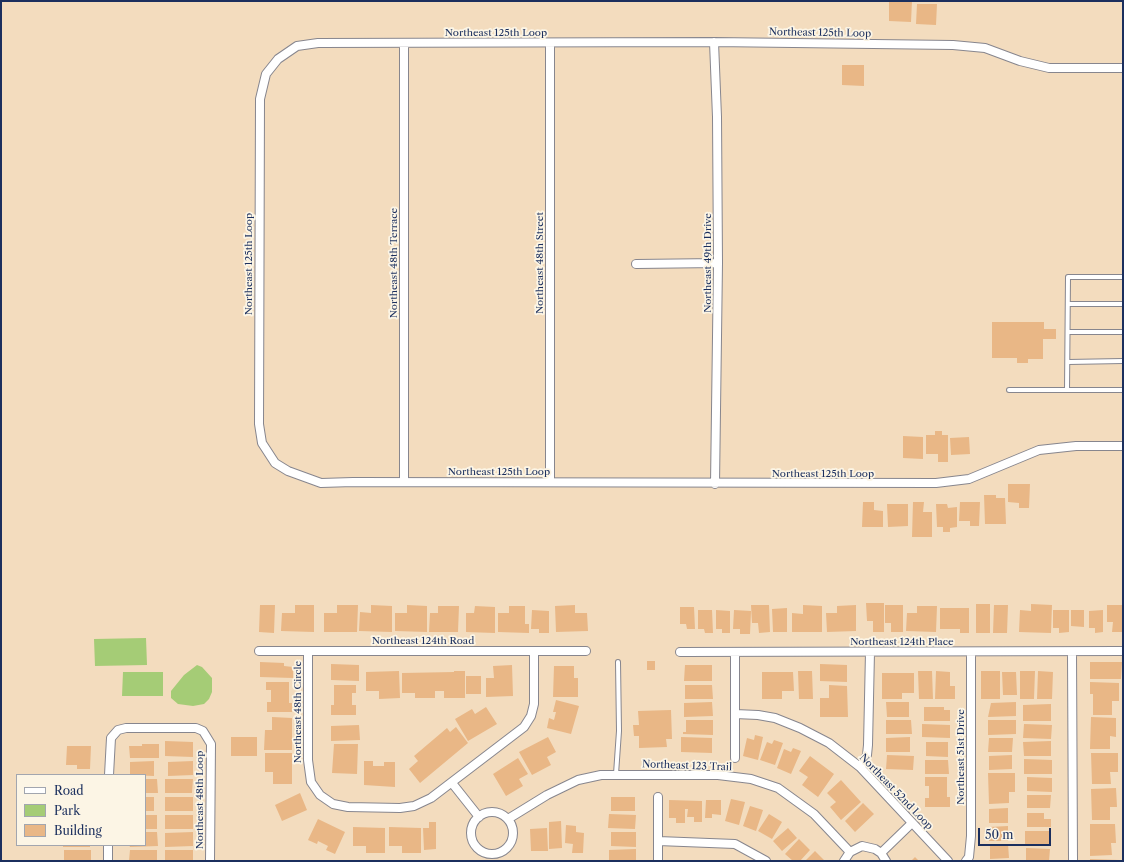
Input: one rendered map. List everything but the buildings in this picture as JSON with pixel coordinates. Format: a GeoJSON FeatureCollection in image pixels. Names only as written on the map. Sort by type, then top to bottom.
{"type":"FeatureCollection","features":[{"type":"Feature","properties":{"kind":"street","name":"Northeast 125th Loop"},"geometry":{"type":"LineString","coordinates":[[1123,68],[1049,68],[1020,61],[985,48],[967,46],[714,42],[318,43],[297,46],[278,59],[266,74],[260,99],[258,424],[262,443],[275,463],[288,471],[321,484],[404,482],[715,484],[951,482],[969,479],[987,473],[1006,462],[1039,450],[1076,446],[1123,446]]}},
{"type":"Feature","properties":{"kind":"street","name":"Northeast 49th Drive"},"geometry":{"type":"LineString","coordinates":[[714,42],[717,117],[718,264],[715,484]]}},
{"type":"Feature","properties":{"kind":"street","name":"Northeast 48th Terrace"},"geometry":{"type":"LineString","coordinates":[[404,43],[404,482]]}},
{"type":"Feature","properties":{"kind":"street","name":"Northeast 48th Street"},"geometry":{"type":"LineString","coordinates":[[550,43],[550,482]]}},
{"type":"Feature","properties":{"kind":"street"},"geometry":{"type":"LineString","coordinates":[[636,264],[718,264]]}},
{"type":"Feature","properties":{"kind":"street","name":"Northeast 124th Road"},"geometry":{"type":"LineString","coordinates":[[259,651],[586,651]]}},
{"type":"Feature","properties":{"kind":"street","name":"Northeast 48th Circle"},"geometry":{"type":"LineString","coordinates":[[308,651],[308,760],[311,782],[320,795],[333,804],[348,807],[414,806],[431,798],[524,728],[531,716],[534,704],[534,651]]}},
{"type":"Feature","properties":{"kind":"street","name":"Northeast 124th Place"},"geometry":{"type":"LineString","coordinates":[[680,652],[1072,653],[1123,651]]}},
{"type":"Feature","properties":{"kind":"street"},"geometry":{"type":"LineString","coordinates":[[735,652],[735,758]]}},
{"type":"Feature","properties":{"kind":"street"},"geometry":{"type":"LineString","coordinates":[[860,767],[867,754],[868,745],[870,652]]}},
{"type":"Feature","properties":{"kind":"street","name":"Northeast 51st Drive"},"geometry":{"type":"LineString","coordinates":[[966,861],[969,857],[971,836],[971,652]]}},
{"type":"Feature","properties":{"kind":"street"},"geometry":{"type":"LineString","coordinates":[[1072,653],[1073,861]]}},
{"type":"Feature","properties":{"kind":"street","name":"Northeast 52nd Loop"},"geometry":{"type":"LineString","coordinates":[[735,714],[758,715],[800,728],[829,743],[860,767],[948,861]]}},
{"type":"Feature","properties":{"kind":"street","name":"Northeast 48th Loop"},"geometry":{"type":"LineString","coordinates":[[109,774],[111,738],[118,730],[126,728],[196,728],[203,731],[210,744],[210,861]]}},
{"type":"Feature","properties":{"kind":"street","name":"Northeast 123 Trail"},"geometry":{"type":"LineString","coordinates":[[508,819],[547,795],[578,780],[601,775],[718,775],[751,779],[778,788],[814,814],[850,852]]}},
{"type":"Feature","properties":{"kind":"street"},"geometry":{"type":"LineString","coordinates":[[452,782],[478,817]]}},
{"type":"Feature","properties":{"kind":"street"},"geometry":{"type":"LineString","coordinates":[[658,797],[658,861]]}},
{"type":"Feature","properties":{"kind":"street"},"geometry":{"type":"LineString","coordinates":[[490,812],[497,812],[508,819],[513,831],[510,843],[506,848],[496,857],[478,848],[472,838],[472,827],[478,817],[490,812]]}},
{"type":"Feature","properties":{"kind":"street"},"geometry":{"type":"LineString","coordinates":[[881,852],[912,823]]}},
{"type":"Feature","properties":{"kind":"street"},"geometry":{"type":"LineString","coordinates":[[658,841],[735,844],[766,861]]}},
{"type":"Feature","properties":{"kind":"street"},"geometry":{"type":"LineString","coordinates":[[108,846],[108,861]]}},
{"type":"Feature","properties":{"kind":"street"},"geometry":{"type":"LineString","coordinates":[[844,861],[850,852],[856,848],[869,846],[881,852],[886,861]]}},
{"type":"Feature","properties":{"kind":"lane"},"geometry":{"type":"LineString","coordinates":[[1067,390],[1068,277],[1123,277]]}},
{"type":"Feature","properties":{"kind":"lane"},"geometry":{"type":"LineString","coordinates":[[1068,304],[1123,304]]}},
{"type":"Feature","properties":{"kind":"lane"},"geometry":{"type":"LineString","coordinates":[[1068,332],[1123,332]]}},
{"type":"Feature","properties":{"kind":"lane"},"geometry":{"type":"LineString","coordinates":[[1068,362],[1123,361]]}},
{"type":"Feature","properties":{"kind":"lane"},"geometry":{"type":"LineString","coordinates":[[1009,390],[1123,390]]}},
{"type":"Feature","properties":{"kind":"lane"},"geometry":{"type":"LineString","coordinates":[[616,774],[619,730],[618,662]]}},
{"type":"Feature","properties":{"kind":"green space"},"geometry":{"type":"Polygon","coordinates":[[[146,638],[147,665],[95,666],[94,639],[146,638]]]}},
{"type":"Feature","properties":{"kind":"green space"},"geometry":{"type":"Polygon","coordinates":[[[197,665],[202,667],[212,678],[212,692],[209,699],[204,704],[193,706],[178,704],[171,698],[171,691],[184,675],[197,665]]]}},
{"type":"Feature","properties":{"kind":"green space"},"geometry":{"type":"Polygon","coordinates":[[[123,672],[163,672],[163,696],[122,696],[123,672]]]}}]}
